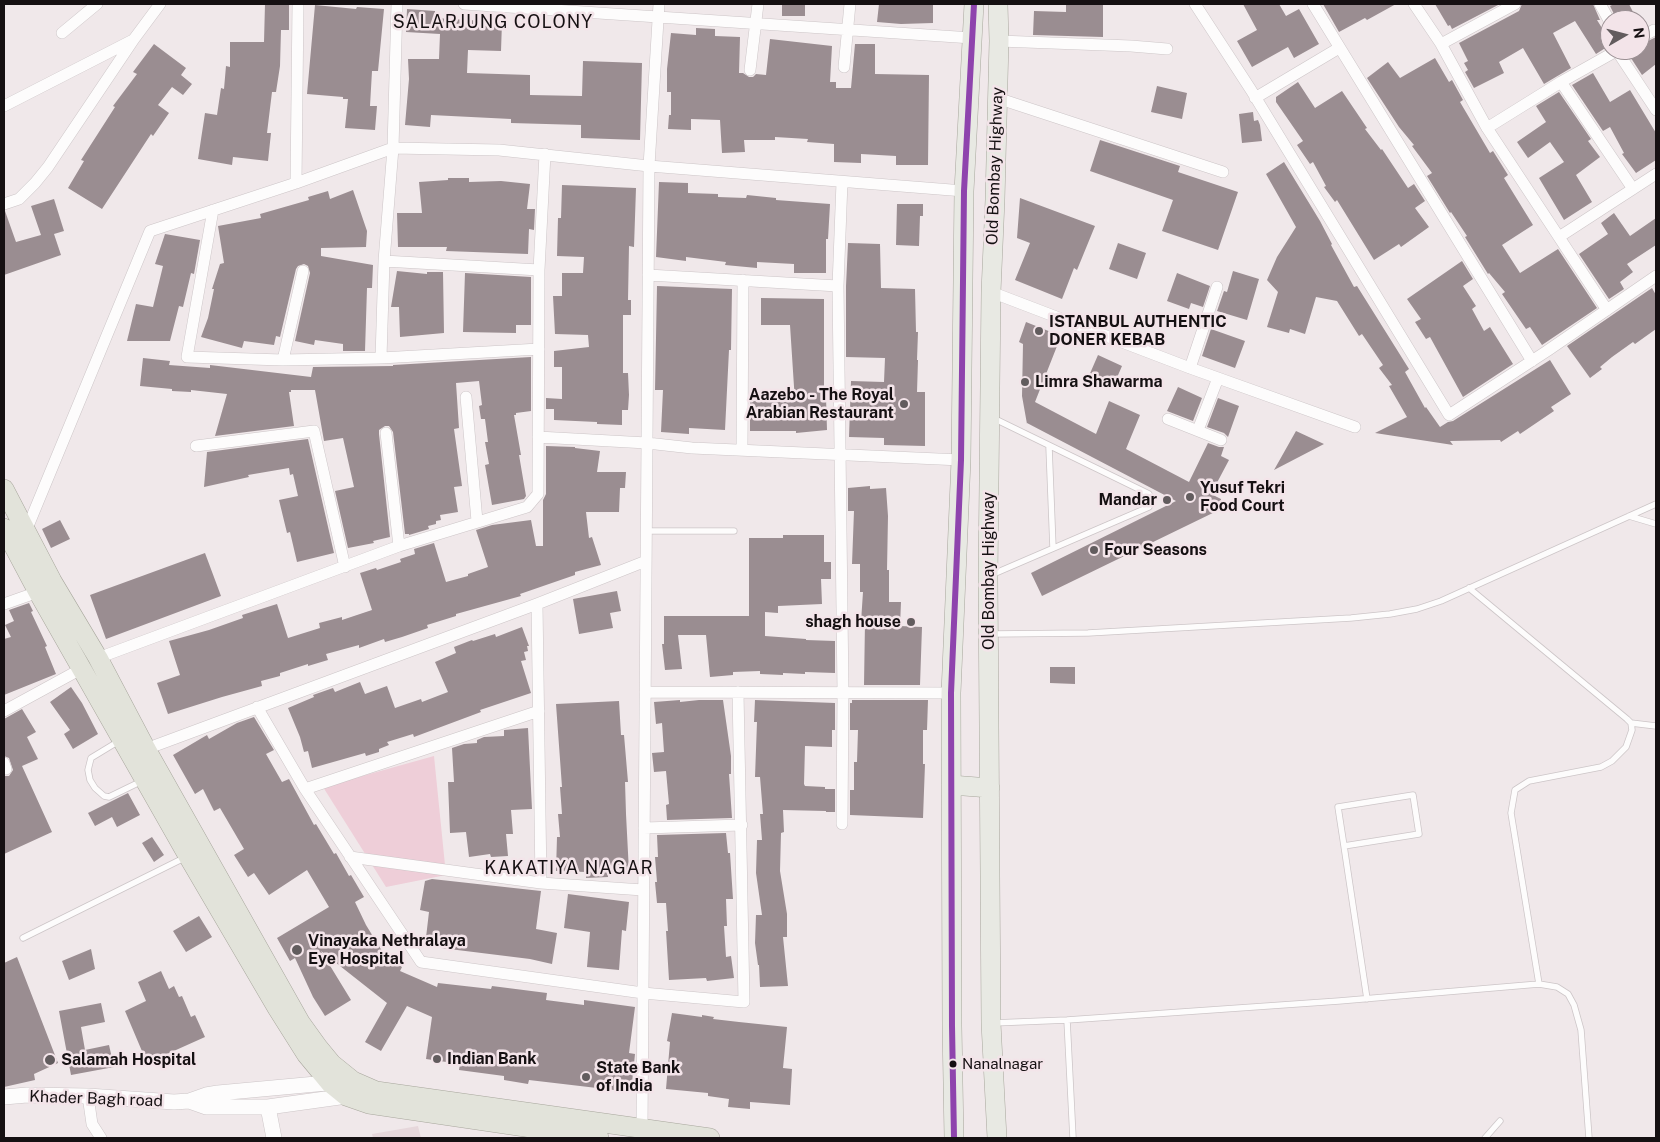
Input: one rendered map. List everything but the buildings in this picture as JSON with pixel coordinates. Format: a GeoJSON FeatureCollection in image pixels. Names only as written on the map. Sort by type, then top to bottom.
{"type":"FeatureCollection","features":[{"type":"Feature","properties":{"kind":"highway"},"geometry":{"type":"LineString","coordinates":[[4,489],[52,581],[98,658],[146,749],[300,1022],[350,1089],[369,1104],[600,1138]]}},
{"type":"Feature","properties":{"kind":"highway"},"geometry":{"type":"LineString","coordinates":[[4,528],[144,780],[291,1032],[330,1083],[350,1089],[376,1091],[710,1138]]}},
{"type":"Feature","properties":{"kind":"main road","name":"Old Bombay Highway"},"geometry":{"type":"LineString","coordinates":[[954,1138],[951,693],[961,460],[964,191],[974,4]]}},
{"type":"Feature","properties":{"kind":"main road","name":"Old Bombay Highway"},"geometry":{"type":"LineString","coordinates":[[997,1138],[991,1023],[988,577],[991,292],[999,41],[998,4]]}},
{"type":"Feature","properties":{"kind":"main road"},"geometry":{"type":"LineString","coordinates":[[951,785],[990,788]]}},
{"type":"Feature","properties":{"kind":"street"},"geometry":{"type":"LineString","coordinates":[[62,33],[98,4]]}},
{"type":"Feature","properties":{"kind":"street"},"geometry":{"type":"LineString","coordinates":[[4,204],[19,199],[48,167],[134,39],[160,4]]}},
{"type":"Feature","properties":{"kind":"street"},"geometry":{"type":"LineString","coordinates":[[296,183],[298,4]]}},
{"type":"Feature","properties":{"kind":"street"},"geometry":{"type":"LineString","coordinates":[[382,358],[384,261],[392,148],[396,4]]}},
{"type":"Feature","properties":{"kind":"street"},"geometry":{"type":"LineString","coordinates":[[464,4],[505,5],[972,38]]}},
{"type":"Feature","properties":{"kind":"street"},"geometry":{"type":"LineString","coordinates":[[642,1129],[648,166],[659,4]]}},
{"type":"Feature","properties":{"kind":"street"},"geometry":{"type":"LineString","coordinates":[[750,70],[758,4]]}},
{"type":"Feature","properties":{"kind":"street"},"geometry":{"type":"LineString","coordinates":[[844,67],[850,4]]}},
{"type":"Feature","properties":{"kind":"street"},"geometry":{"type":"LineString","coordinates":[[1195,4],[1255,98],[1449,415],[1656,276]]}},
{"type":"Feature","properties":{"kind":"street"},"geometry":{"type":"LineString","coordinates":[[1313,4],[1532,361]]}},
{"type":"Feature","properties":{"kind":"street"},"geometry":{"type":"LineString","coordinates":[[1414,4],[1441,44],[1488,128],[1606,310]]}},
{"type":"Feature","properties":{"kind":"street"},"geometry":{"type":"LineString","coordinates":[[1441,44],[1515,4]]}},
{"type":"Feature","properties":{"kind":"street"},"geometry":{"type":"LineString","coordinates":[[1650,32],[1654,30]]}},
{"type":"Feature","properties":{"kind":"street"},"geometry":{"type":"LineString","coordinates":[[4,106],[134,39]]}},
{"type":"Feature","properties":{"kind":"street"},"geometry":{"type":"LineString","coordinates":[[999,41],[1167,49]]}},
{"type":"Feature","properties":{"kind":"street"},"geometry":{"type":"LineString","coordinates":[[1255,98],[1339,48]]}},
{"type":"Feature","properties":{"kind":"street"},"geometry":{"type":"LineString","coordinates":[[1488,128],[1600,60]]}},
{"type":"Feature","properties":{"kind":"street"},"geometry":{"type":"LineString","coordinates":[[1624,60],[1656,110]]}},
{"type":"Feature","properties":{"kind":"street"},"geometry":{"type":"LineString","coordinates":[[1561,82],[1633,189]]}},
{"type":"Feature","properties":{"kind":"street"},"geometry":{"type":"LineString","coordinates":[[997,98],[1222,172]]}},
{"type":"Feature","properties":{"kind":"street"},"geometry":{"type":"LineString","coordinates":[[26,531],[150,231],[296,183],[392,148],[499,150],[648,166],[964,191]]}},
{"type":"Feature","properties":{"kind":"street"},"geometry":{"type":"LineString","coordinates":[[98,658],[399,546],[527,506],[538,494],[539,270],[545,154]]}},
{"type":"Feature","properties":{"kind":"street"},"geometry":{"type":"LineString","coordinates":[[1558,237],[1656,174]]}},
{"type":"Feature","properties":{"kind":"street"},"geometry":{"type":"LineString","coordinates":[[842,182],[838,286],[844,692],[842,824]]}},
{"type":"Feature","properties":{"kind":"street"},"geometry":{"type":"LineString","coordinates":[[213,210],[187,357],[283,360],[382,358],[539,349]]}},
{"type":"Feature","properties":{"kind":"street"},"geometry":{"type":"LineString","coordinates":[[384,261],[539,270]]}},
{"type":"Feature","properties":{"kind":"street"},"geometry":{"type":"LineString","coordinates":[[283,360],[303,271]]}},
{"type":"Feature","properties":{"kind":"street"},"geometry":{"type":"LineString","coordinates":[[648,274],[838,286]]}},
{"type":"Feature","properties":{"kind":"street"},"geometry":{"type":"LineString","coordinates":[[742,450],[743,280]]}},
{"type":"Feature","properties":{"kind":"street"},"geometry":{"type":"LineString","coordinates":[[1190,368],[1217,287]]}},
{"type":"Feature","properties":{"kind":"street"},"geometry":{"type":"LineString","coordinates":[[991,292],[1190,368],[1355,427]]}},
{"type":"Feature","properties":{"kind":"street"},"geometry":{"type":"LineString","coordinates":[[1198,430],[1218,378]]}},
{"type":"Feature","properties":{"kind":"street"},"geometry":{"type":"LineString","coordinates":[[466,396],[477,521]]}},
{"type":"Feature","properties":{"kind":"street"},"geometry":{"type":"LineString","coordinates":[[1168,419],[1221,440]]}},
{"type":"Feature","properties":{"kind":"street"},"geometry":{"type":"LineString","coordinates":[[196,446],[314,431],[345,567]]}},
{"type":"Feature","properties":{"kind":"street"},"geometry":{"type":"LineString","coordinates":[[386,433],[399,546]]}},
{"type":"Feature","properties":{"kind":"street"},"geometry":{"type":"LineString","coordinates":[[538,438],[840,456],[961,460]]}},
{"type":"Feature","properties":{"kind":"street"},"geometry":{"type":"LineString","coordinates":[[146,749],[257,706],[538,604],[646,561]]}},
{"type":"Feature","properties":{"kind":"street"},"geometry":{"type":"LineString","coordinates":[[4,604],[38,592]]}},
{"type":"Feature","properties":{"kind":"street"},"geometry":{"type":"LineString","coordinates":[[538,604],[541,884]]}},
{"type":"Feature","properties":{"kind":"street"},"geometry":{"type":"LineString","coordinates":[[4,711],[82,669]]}},
{"type":"Feature","properties":{"kind":"street"},"geometry":{"type":"LineString","coordinates":[[645,692],[951,693]]}},
{"type":"Feature","properties":{"kind":"street"},"geometry":{"type":"LineString","coordinates":[[257,706],[305,788],[421,962],[643,993],[744,1002],[738,692]]}},
{"type":"Feature","properties":{"kind":"street"},"geometry":{"type":"LineString","coordinates":[[305,788],[539,711]]}},
{"type":"Feature","properties":{"kind":"street"},"geometry":{"type":"LineString","coordinates":[[644,828],[742,825]]}},
{"type":"Feature","properties":{"kind":"street"},"geometry":{"type":"LineString","coordinates":[[350,857],[541,884],[644,890]]}},
{"type":"Feature","properties":{"kind":"street","name":"Khader Bagh road"},"geometry":{"type":"LineString","coordinates":[[4,1097],[27,1095],[88,1096],[174,1102],[189,1101],[218,1093],[330,1083]]}},
{"type":"Feature","properties":{"kind":"street","name":"Khader Bagh road"},"geometry":{"type":"LineString","coordinates":[[189,1101],[206,1107],[268,1107],[350,1089]]}},
{"type":"Feature","properties":{"kind":"street"},"geometry":{"type":"LineString","coordinates":[[88,1096],[92,1124],[100,1138]]}},
{"type":"Feature","properties":{"kind":"street"},"geometry":{"type":"LineString","coordinates":[[268,1107],[274,1138]]}},
{"type":"Feature","properties":{"kind":"lane"},"geometry":{"type":"LineString","coordinates":[[988,577],[1149,507],[1152,500],[1149,494],[1049,447],[991,417]]}},
{"type":"Feature","properties":{"kind":"lane"},"geometry":{"type":"LineString","coordinates":[[1049,447],[1052,548]]}},
{"type":"Feature","properties":{"kind":"lane"},"geometry":{"type":"LineString","coordinates":[[988,634],[1088,633],[1351,618],[1417,609],[1441,601],[1656,504]]}},
{"type":"Feature","properties":{"kind":"lane"},"geometry":{"type":"LineString","coordinates":[[1629,516],[1656,524]]}},
{"type":"Feature","properties":{"kind":"lane"},"geometry":{"type":"LineString","coordinates":[[646,532],[734,531]]}},
{"type":"Feature","properties":{"kind":"lane"},"geometry":{"type":"LineString","coordinates":[[1470,588],[1631,723],[1656,726]]}},
{"type":"Feature","properties":{"kind":"lane"},"geometry":{"type":"LineString","coordinates":[[1539,984],[1511,813],[1515,790],[1529,781],[1601,767],[1612,761],[1628,742],[1632,730],[1631,723]]}},
{"type":"Feature","properties":{"kind":"lane"},"geometry":{"type":"LineString","coordinates":[[122,740],[91,758],[88,770],[90,780],[95,788],[104,796],[109,797],[144,780]]}},
{"type":"Feature","properties":{"kind":"lane"},"geometry":{"type":"LineString","coordinates":[[1344,846],[1419,834],[1413,795],[1338,807],[1367,999]]}},
{"type":"Feature","properties":{"kind":"lane"},"geometry":{"type":"LineString","coordinates":[[23,938],[188,856]]}},
{"type":"Feature","properties":{"kind":"lane"},"geometry":{"type":"LineString","coordinates":[[991,1023],[1067,1020],[1367,999],[1539,984],[1557,988],[1568,994],[1574,1005],[1581,1030],[1589,1138]]}},
{"type":"Feature","properties":{"kind":"lane"},"geometry":{"type":"LineString","coordinates":[[1067,1020],[1073,1138]]}},
{"type":"Feature","properties":{"kind":"lane"},"geometry":{"type":"LineString","coordinates":[[1485,1138],[1500,1121]]}},
{"type":"Feature","properties":{"kind":"shaded area"},"geometry":{"type":"Polygon","coordinates":[[[434,756],[446,875],[386,887],[323,787],[434,756]]]}},
{"type":"Feature","properties":{"kind":"shaded area"},"geometry":{"type":"Polygon","coordinates":[[[418,1126],[421,1138],[373,1138],[372,1134],[418,1126]]]}},
{"type":"Feature","properties":{"kind":"transit line"},"geometry":{"type":"LineString","coordinates":[[954,1138],[951,693],[961,460],[964,191],[974,4]]}},
{"type":"Feature","properties":{"kind":"place","name":"ISTANBUL AUTHENTIC DONER KEBAB"},"geometry":{"type":"Point","coordinates":[1039,331]}},
{"type":"Feature","properties":{"kind":"place","name":"Limra Shawarma"},"geometry":{"type":"Point","coordinates":[1025,382]}},
{"type":"Feature","properties":{"kind":"place","name":"Aazebo - The Royal Arabian Restaurant"},"geometry":{"type":"Point","coordinates":[904,404]}},
{"type":"Feature","properties":{"kind":"place","name":"Yusuf Tekri Food Court"},"geometry":{"type":"Point","coordinates":[1190,497]}},
{"type":"Feature","properties":{"kind":"place","name":"Mandar"},"geometry":{"type":"Point","coordinates":[1167,500]}},
{"type":"Feature","properties":{"kind":"place","name":"Four Seasons"},"geometry":{"type":"Point","coordinates":[1094,550]}},
{"type":"Feature","properties":{"kind":"place","name":"shagh house"},"geometry":{"type":"Point","coordinates":[911,622]}},
{"type":"Feature","properties":{"kind":"place","name":"Vinayaka Nethralaya Eye Hospital"},"geometry":{"type":"Point","coordinates":[297,950]}},
{"type":"Feature","properties":{"kind":"place","name":"Indian Bank"},"geometry":{"type":"Point","coordinates":[437,1059]}},
{"type":"Feature","properties":{"kind":"place","name":"Salamah Hospital"},"geometry":{"type":"Point","coordinates":[50,1060]}},
{"type":"Feature","properties":{"kind":"place","name":"Nanalnagar"},"geometry":{"type":"Point","coordinates":[953,1064]}},
{"type":"Feature","properties":{"kind":"place","name":"State Bank of India"},"geometry":{"type":"Point","coordinates":[586,1077]}},
{"type":"Feature","properties":{"kind":"district","name":"SALARJUNG COLONY"},"geometry":{"type":"Point","coordinates":[493,22]}},
{"type":"Feature","properties":{"kind":"district","name":"KAKATIYA NAGAR"},"geometry":{"type":"Point","coordinates":[569,868]}}]}
